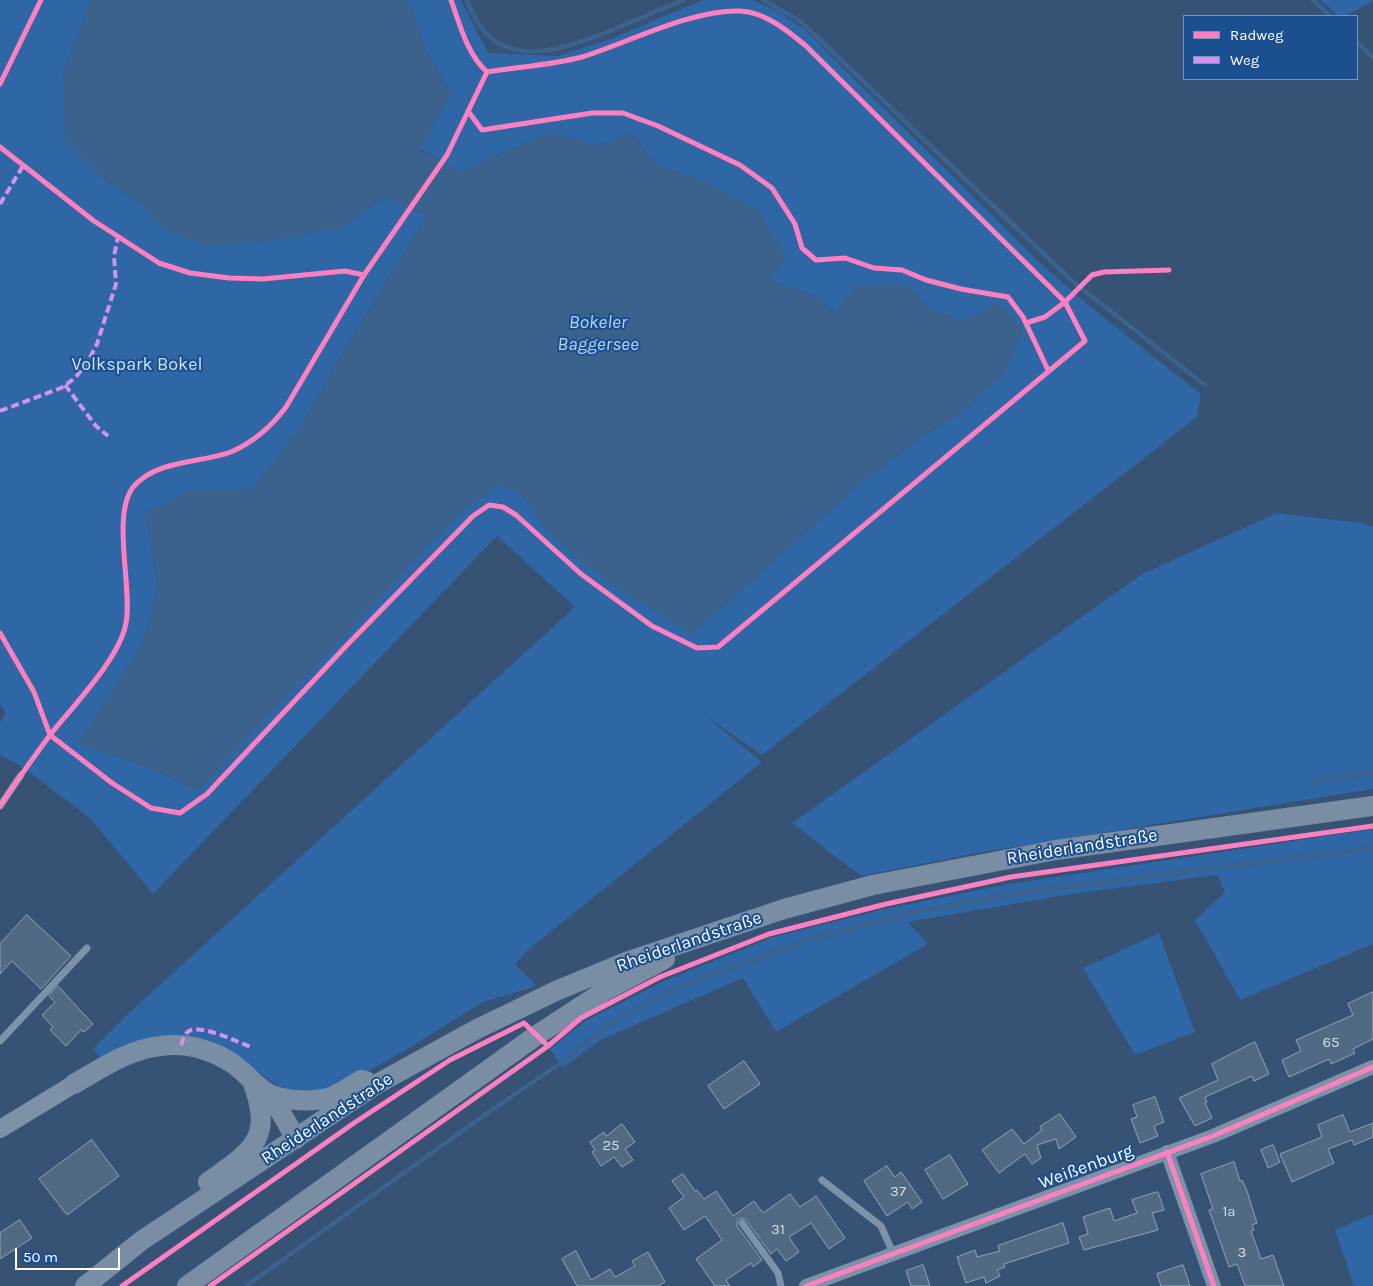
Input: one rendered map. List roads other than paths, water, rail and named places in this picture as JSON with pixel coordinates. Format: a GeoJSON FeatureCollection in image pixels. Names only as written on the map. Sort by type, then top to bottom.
{"type":"FeatureCollection","features":[{"type":"Feature","properties":{"kind":"main road","name":"Rheiderlandstraße"},"geometry":{"type":"LineString","coordinates":[[85,1286],[141,1241],[377,1084],[477,1029],[558,990],[626,962],[784,909],[873,885],[1056,850],[1373,806]]}},
{"type":"Feature","properties":{"kind":"main road"},"geometry":{"type":"LineString","coordinates":[[1343,810],[1363,817],[1373,816]]}},
{"type":"Feature","properties":{"kind":"main road"},"geometry":{"type":"LineString","coordinates":[[186,1286],[537,1035],[603,992],[658,964],[695,939]]}},
{"type":"Feature","properties":{"kind":"main road"},"geometry":{"type":"LineString","coordinates":[[74,1084],[119,1058],[139,1050],[182,1045],[221,1056],[271,1095],[296,1139]]}},
{"type":"Feature","properties":{"kind":"main road"},"geometry":{"type":"LineString","coordinates":[[271,1095],[312,1100],[330,1098],[362,1080],[377,1084]]}},
{"type":"Feature","properties":{"kind":"main road"},"geometry":{"type":"LineString","coordinates":[[141,1241],[153,1221],[240,1158],[253,1146],[259,1134],[262,1118],[260,1102],[252,1081]]}},
{"type":"Feature","properties":{"kind":"street","name":"Weißenburg"},"geometry":{"type":"LineString","coordinates":[[806,1286],[1212,1136],[1373,1067]]}},
{"type":"Feature","properties":{"kind":"street"},"geometry":{"type":"LineString","coordinates":[[0,1129],[74,1084]]}},
{"type":"Feature","properties":{"kind":"street"},"geometry":{"type":"LineString","coordinates":[[1167,1152],[1214,1286]]}},
{"type":"Feature","properties":{"kind":"lane"},"geometry":{"type":"LineString","coordinates":[[0,806],[22,775]]}},
{"type":"Feature","properties":{"kind":"lane"},"geometry":{"type":"LineString","coordinates":[[0,1042],[87,948]]}},
{"type":"Feature","properties":{"kind":"lane"},"geometry":{"type":"LineString","coordinates":[[822,1180],[881,1226],[893,1253]]}},
{"type":"Feature","properties":{"kind":"lane"},"geometry":{"type":"LineString","coordinates":[[742,1223],[778,1273],[781,1286]]}},
{"type":"Feature","properties":{"kind":"water","name":"Bokeler Baggersee"},"geometry":{"type":"Polygon","coordinates":[[[91,0],[408,0],[425,49],[451,93],[420,150],[459,172],[551,132],[594,146],[633,134],[656,165],[695,177],[759,210],[786,258],[771,280],[817,297],[837,314],[854,286],[909,285],[929,309],[965,321],[998,302],[1023,329],[1006,371],[965,411],[925,434],[864,480],[692,634],[603,579],[548,532],[523,496],[500,484],[459,514],[199,790],[143,765],[78,744],[142,643],[158,587],[146,513],[193,490],[252,489],[300,428],[349,342],[427,216],[384,197],[342,227],[286,238],[209,247],[163,229],[141,204],[101,177],[65,141],[63,74],[91,0]]]}},
{"type":"Feature","properties":{"kind":"waterway"},"geometry":{"type":"LineString","coordinates":[[467,0],[479,24],[494,40],[511,49],[531,51],[552,50],[596,37],[684,0]]}},
{"type":"Feature","properties":{"kind":"waterway"},"geometry":{"type":"LineString","coordinates":[[763,0],[800,21],[1072,281],[1205,385]]}},
{"type":"Feature","properties":{"kind":"waterway"},"geometry":{"type":"LineString","coordinates":[[1313,0],[1329,15]]}},
{"type":"Feature","properties":{"kind":"waterway"},"geometry":{"type":"LineString","coordinates":[[1358,43],[1373,57]]}},
{"type":"Feature","properties":{"kind":"waterway"},"geometry":{"type":"LineString","coordinates":[[1312,782],[1373,772]]}},
{"type":"Feature","properties":{"kind":"waterway"},"geometry":{"type":"LineString","coordinates":[[246,1286],[486,1114],[568,1058],[605,1027],[658,997],[712,974],[816,938],[910,913],[1010,894],[1373,848]]}},
{"type":"Feature","properties":{"kind":"park label","name":"Volkspark Bokel"},"geometry":{"type":"Point","coordinates":[137,365]}}]}
